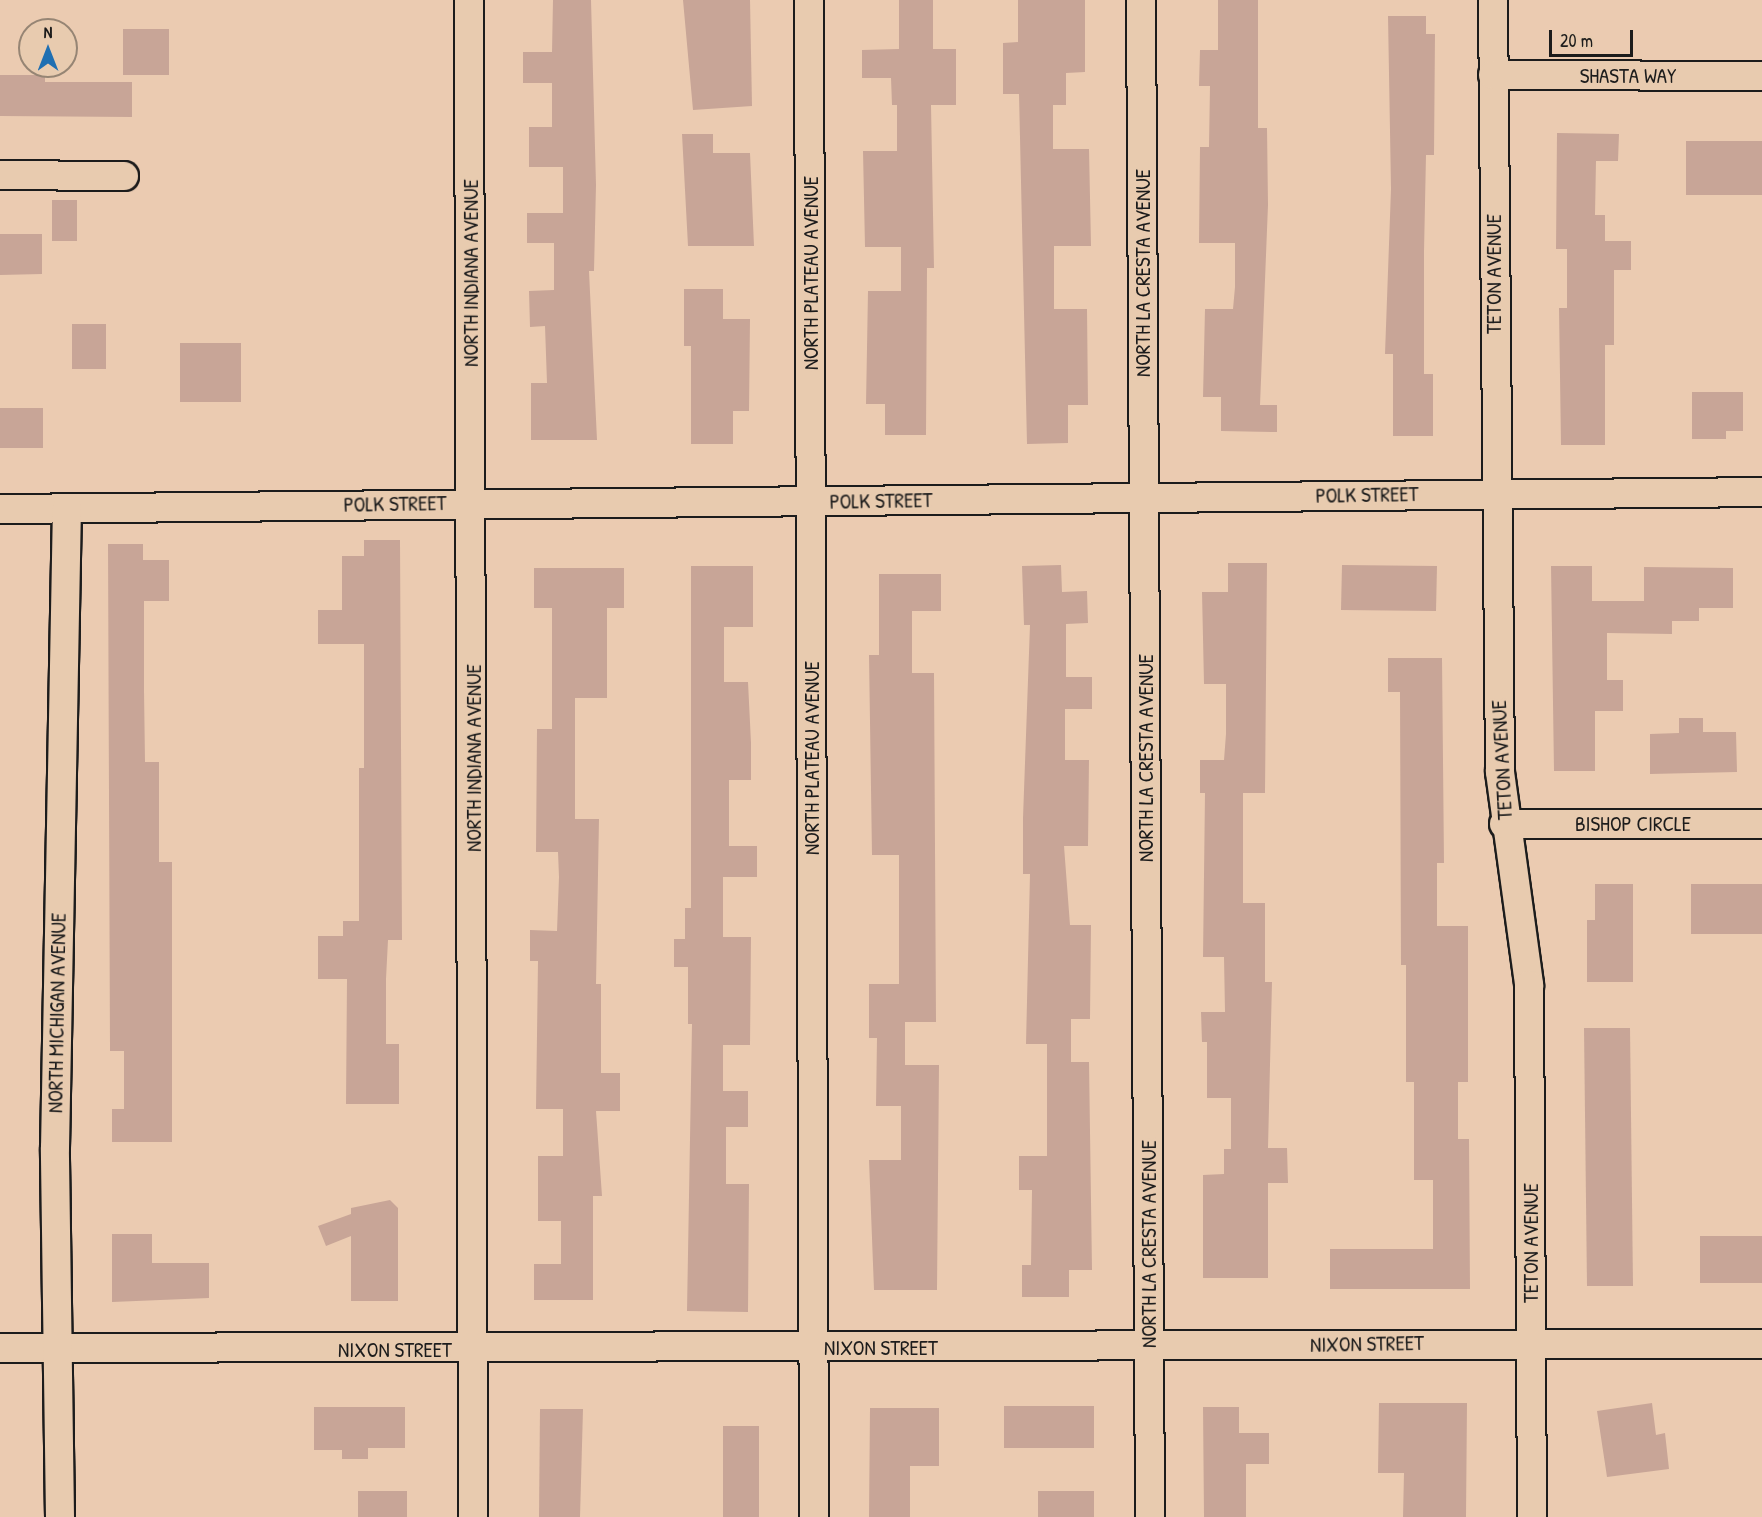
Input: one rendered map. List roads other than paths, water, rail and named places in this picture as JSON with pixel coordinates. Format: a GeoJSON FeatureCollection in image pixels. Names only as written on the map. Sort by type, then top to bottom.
{"type":"FeatureCollection","features":[{"type":"Feature","properties":{"kind":"street","name":"NORTH INDIANA AVENUE"},"geometry":{"type":"LineString","coordinates":[[469,0],[473,503],[473,1517]]}},
{"type":"Feature","properties":{"kind":"street","name":"NORTH PLATEAU AVENUE"},"geometry":{"type":"LineString","coordinates":[[809,0],[814,1517]]}},
{"type":"Feature","properties":{"kind":"street","name":"NORTH LA CRESTA AVENUE"},"geometry":{"type":"LineString","coordinates":[[1141,0],[1150,1517]]}},
{"type":"Feature","properties":{"kind":"street","name":"TETON AVENUE"},"geometry":{"type":"LineString","coordinates":[[1493,0],[1494,494],[1504,824],[1523,917],[1529,985],[1532,1517]]}},
{"type":"Feature","properties":{"kind":"street","name":"SHASTA WAY"},"geometry":{"type":"LineString","coordinates":[[1493,75],[1762,76]]}},
{"type":"Feature","properties":{"kind":"street"},"geometry":{"type":"LineString","coordinates":[[0,175],[124,176]]}},
{"type":"Feature","properties":{"kind":"street","name":"POLK STREET"},"geometry":{"type":"LineString","coordinates":[[0,509],[1762,492]]}},
{"type":"Feature","properties":{"kind":"street","name":"NORTH MICHIGAN AVENUE"},"geometry":{"type":"LineString","coordinates":[[60,1517],[54,1148],[67,508]]}},
{"type":"Feature","properties":{"kind":"street","name":"BISHOP CIRCLE"},"geometry":{"type":"LineString","coordinates":[[1504,824],[1762,824]]}},
{"type":"Feature","properties":{"kind":"street","name":"NIXON STREET"},"geometry":{"type":"LineString","coordinates":[[0,1348],[473,1350],[1532,1343],[1762,1344]]}}]}
